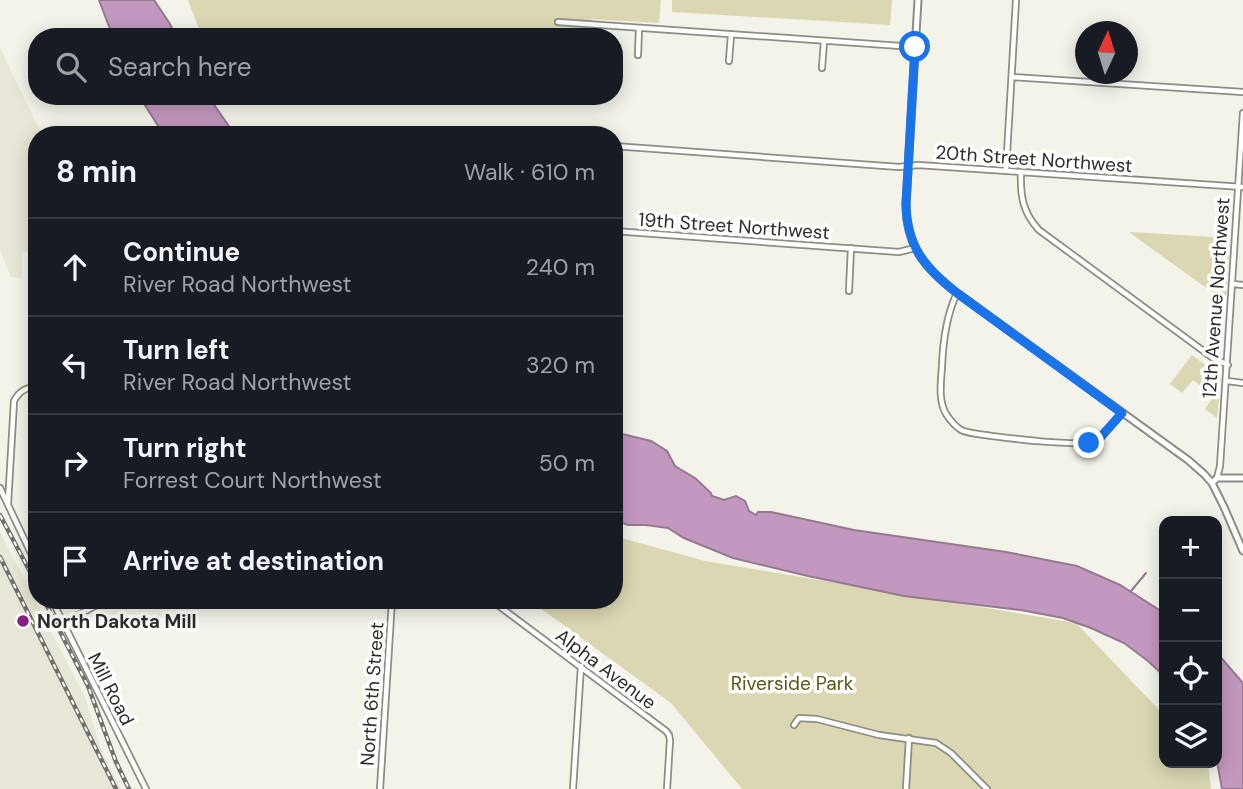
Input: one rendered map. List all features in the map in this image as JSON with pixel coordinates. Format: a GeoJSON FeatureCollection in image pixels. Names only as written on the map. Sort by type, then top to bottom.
{"type":"FeatureCollection","features":[{"type":"Feature","properties":{"kind":"street"},"geometry":{"type":"LineString","coordinates":[[918,0],[906,212],[908,229],[915,248],[934,274],[957,293],[1196,467],[1212,483],[1243,551]]}},
{"type":"Feature","properties":{"kind":"street"},"geometry":{"type":"LineString","coordinates":[[1006,171],[1016,0]]}},
{"type":"Feature","properties":{"kind":"street"},"geometry":{"type":"LineString","coordinates":[[558,22],[915,47]]}},
{"type":"Feature","properties":{"kind":"street"},"geometry":{"type":"LineString","coordinates":[[638,55],[639,28]]}},
{"type":"Feature","properties":{"kind":"street"},"geometry":{"type":"LineString","coordinates":[[729,61],[731,35]]}},
{"type":"Feature","properties":{"kind":"street"},"geometry":{"type":"LineString","coordinates":[[822,68],[824,41]]}},
{"type":"Feature","properties":{"kind":"street"},"geometry":{"type":"LineString","coordinates":[[1012,77],[1243,92]]}},
{"type":"Feature","properties":{"kind":"street","name":"12th Avenue Northwest"},"geometry":{"type":"LineString","coordinates":[[1217,478],[1241,187],[1243,113]]}},
{"type":"Feature","properties":{"kind":"street","name":"20th Street Northwest"},"geometry":{"type":"LineString","coordinates":[[623,147],[899,167],[918,165],[1241,187]]}},
{"type":"Feature","properties":{"kind":"street"},"geometry":{"type":"LineString","coordinates":[[1021,172],[1024,209],[1039,230],[1213,358],[1228,365]]}},
{"type":"Feature","properties":{"kind":"street","name":"19th Street Northwest"},"geometry":{"type":"LineString","coordinates":[[623,232],[905,252],[915,248]]}},
{"type":"Feature","properties":{"kind":"street","name":"19th Street Northwest"},"geometry":{"type":"LineString","coordinates":[[849,290],[851,248]]}},
{"type":"Feature","properties":{"kind":"street"},"geometry":{"type":"LineString","coordinates":[[1233,284],[1243,285]]}},
{"type":"Feature","properties":{"kind":"street"},"geometry":{"type":"LineString","coordinates":[[957,293],[945,333],[941,390],[945,412],[960,429],[1015,439],[1089,443],[1099,439],[1122,413]]}},
{"type":"Feature","properties":{"kind":"street"},"geometry":{"type":"LineString","coordinates":[[1227,382],[1243,383]]}},
{"type":"Feature","properties":{"kind":"street"},"geometry":{"type":"LineString","coordinates":[[8,504],[14,401],[17,394],[28,388]]}},
{"type":"Feature","properties":{"kind":"street"},"geometry":{"type":"LineString","coordinates":[[1212,483],[1217,478],[1243,478]]}},
{"type":"Feature","properties":{"kind":"street"},"geometry":{"type":"LineString","coordinates":[[0,488],[28,547]]}},
{"type":"Feature","properties":{"kind":"street","name":"Mill Road"},"geometry":{"type":"LineString","coordinates":[[56,609],[146,789]]}},
{"type":"Feature","properties":{"kind":"street"},"geometry":{"type":"LineString","coordinates":[[62,623],[89,609]]}},
{"type":"Feature","properties":{"kind":"street","name":"North 6th Street"},"geometry":{"type":"LineString","coordinates":[[380,789],[391,609]]}},
{"type":"Feature","properties":{"kind":"street","name":"Alpha Avenue"},"geometry":{"type":"LineString","coordinates":[[503,609],[666,731],[669,735],[667,789]]}},
{"type":"Feature","properties":{"kind":"street"},"geometry":{"type":"LineString","coordinates":[[573,789],[581,666]]}},
{"type":"Feature","properties":{"kind":"street"},"geometry":{"type":"LineString","coordinates":[[794,725],[799,718],[817,719],[880,735],[936,743],[961,762],[988,789]]}},
{"type":"Feature","properties":{"kind":"street"},"geometry":{"type":"LineString","coordinates":[[906,789],[909,738]]}},
{"type":"Feature","properties":{"kind":"shaded area"},"geometry":{"type":"Polygon","coordinates":[[[99,0],[154,0],[172,28],[110,28],[99,0]]]}},
{"type":"Feature","properties":{"kind":"shaded area"},"geometry":{"type":"Polygon","coordinates":[[[0,48],[38,126],[28,126],[28,252],[22,252],[22,278],[11,277],[0,250],[0,48]]]}},
{"type":"Feature","properties":{"kind":"shaded area"},"geometry":{"type":"Polygon","coordinates":[[[145,105],[214,105],[229,126],[158,126],[145,105]]]}},
{"type":"Feature","properties":{"kind":"shaded area"},"geometry":{"type":"Polygon","coordinates":[[[623,434],[651,441],[667,451],[675,466],[695,478],[712,496],[724,500],[736,496],[745,501],[749,511],[756,515],[758,512],[771,512],[854,530],[1006,552],[1077,566],[1120,585],[1159,610],[1159,671],[1124,643],[1063,618],[1021,610],[904,596],[808,576],[733,558],[684,538],[668,528],[623,523],[623,434]]]}},
{"type":"Feature","properties":{"kind":"shaded area","name":"North Dakota Mill"},"geometry":{"type":"Polygon","coordinates":[[[0,532],[28,586],[28,609],[40,609],[85,697],[102,752],[121,789],[0,789],[0,532]]]}},
{"type":"Feature","properties":{"kind":"shaded area"},"geometry":{"type":"Polygon","coordinates":[[[1222,659],[1243,683],[1243,789],[1222,789],[1218,768],[1222,768],[1222,659]]]}},
{"type":"Feature","properties":{"kind":"green space"},"geometry":{"type":"Polygon","coordinates":[[[188,0],[661,0],[659,23],[591,19],[590,28],[199,28],[188,0]]]}},
{"type":"Feature","properties":{"kind":"green space"},"geometry":{"type":"Polygon","coordinates":[[[672,0],[892,0],[890,25],[672,12],[672,0]]]}},
{"type":"Feature","properties":{"kind":"green space"},"geometry":{"type":"Polygon","coordinates":[[[1131,232],[1230,238],[1226,299],[1223,300],[1131,232]]]}},
{"type":"Feature","properties":{"kind":"green space"},"geometry":{"type":"Polygon","coordinates":[[[1192,355],[1221,377],[1217,418],[1205,409],[1214,396],[1193,380],[1182,393],[1170,384],[1192,355]]]}},
{"type":"Feature","properties":{"kind":"green space","name":"Riverside Park"},"geometry":{"type":"Polygon","coordinates":[[[623,538],[705,561],[1076,623],[1159,710],[1159,768],[1209,768],[1211,789],[742,789],[671,703],[541,609],[623,609],[623,538]]]}},
{"type":"Feature","properties":{"kind":"waterway"},"geometry":{"type":"LineString","coordinates":[[1131,591],[1146,573]]}},
{"type":"Feature","properties":{"kind":"railway"},"geometry":{"type":"LineString","coordinates":[[0,515],[28,568]]}},
{"type":"Feature","properties":{"kind":"railway"},"geometry":{"type":"LineString","coordinates":[[0,557],[116,789]]}},
{"type":"Feature","properties":{"kind":"railway"},"geometry":{"type":"LineString","coordinates":[[49,609],[88,686],[129,789]]}},
{"type":"Feature","properties":{"kind":"place","name":"North Dakota Mill"},"geometry":{"type":"Point","coordinates":[23,621]}},
{"type":"Feature","properties":{"kind":"route"},"geometry":{"type":"LineString","coordinates":[[915,47],[906,204],[908,229],[915,248],[928,268],[957,293],[1122,413],[1099,439],[1089,443]]}}]}
